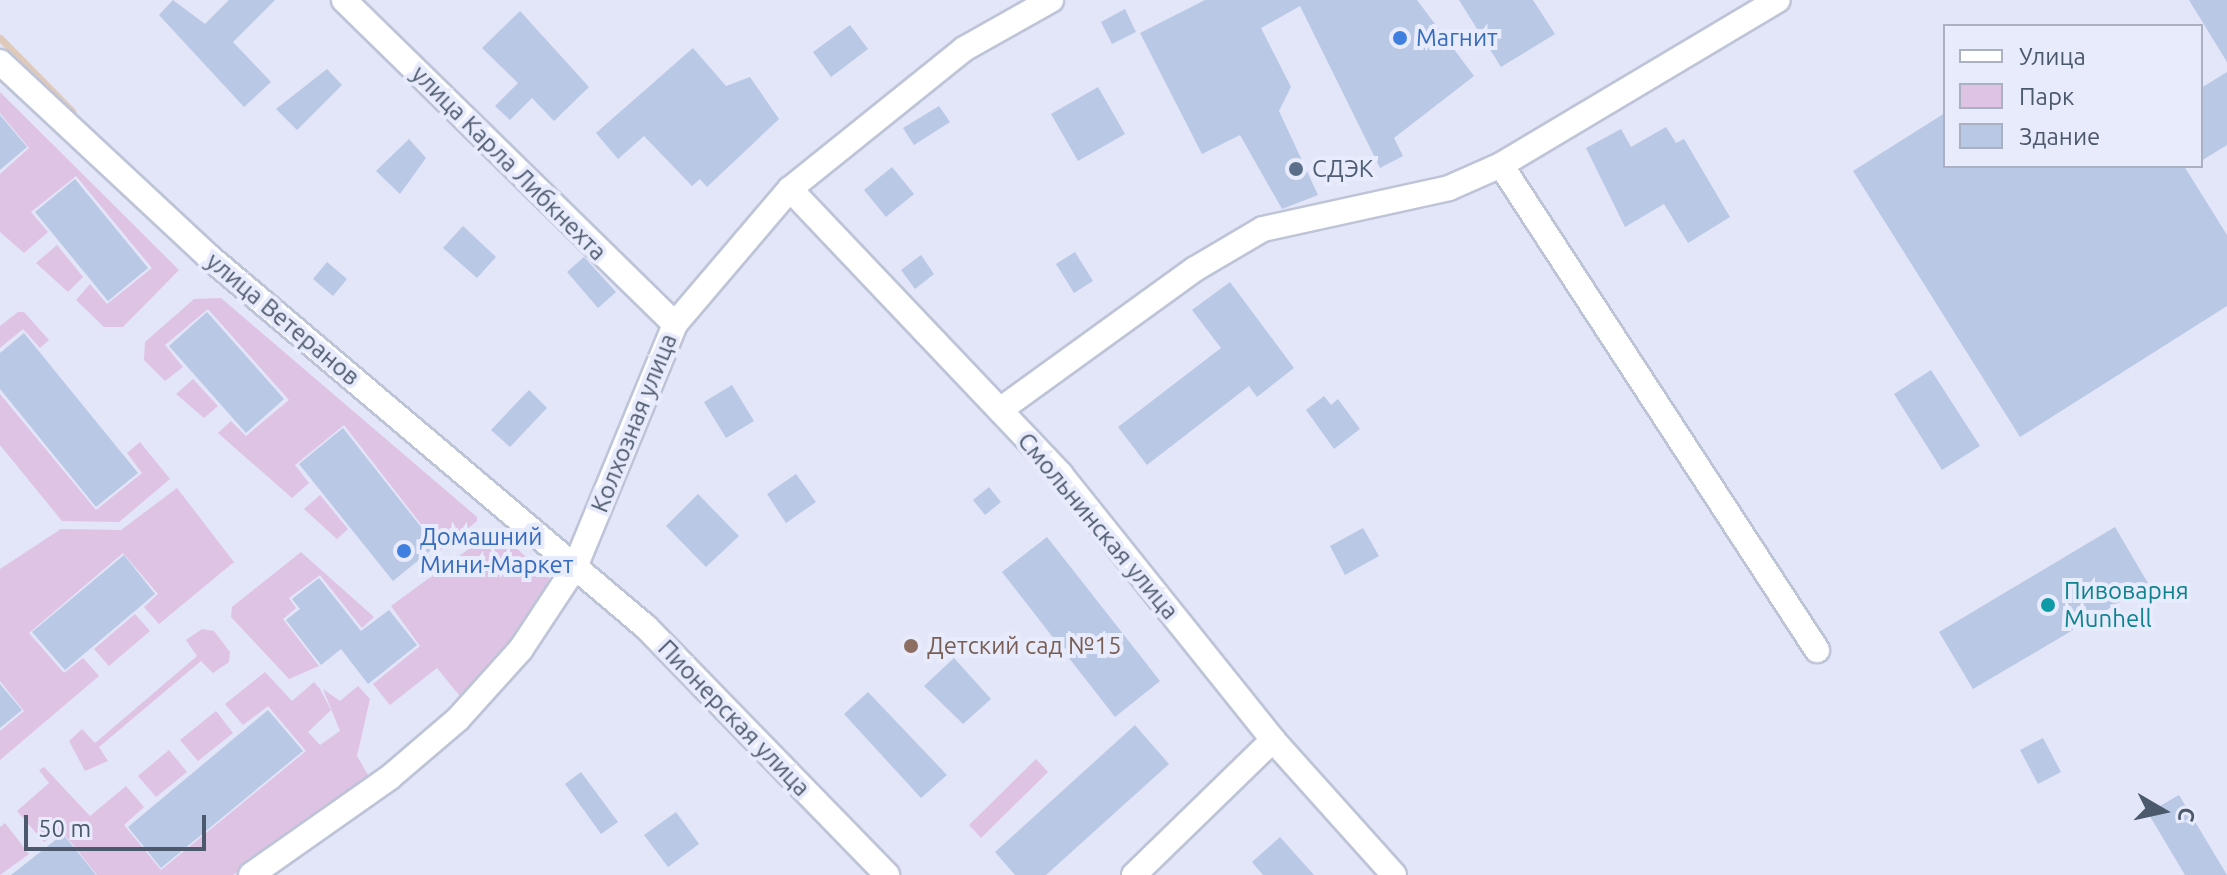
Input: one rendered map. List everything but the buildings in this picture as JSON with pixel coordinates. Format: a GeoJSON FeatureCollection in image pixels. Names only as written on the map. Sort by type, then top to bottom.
{"type":"FeatureCollection","features":[{"type":"Feature","properties":{"kind":"street","name":"улица Карла Либкнехта"},"geometry":{"type":"LineString","coordinates":[[344,0],[675,324]]}},
{"type":"Feature","properties":{"kind":"street","name":"Колхозная улица"},"geometry":{"type":"LineString","coordinates":[[251,875],[373,791],[458,719],[521,649],[575,567],[675,324],[790,189],[964,49],[1051,0]]}},
{"type":"Feature","properties":{"kind":"street"},"geometry":{"type":"LineString","coordinates":[[1000,410],[1195,269],[1263,229],[1449,188],[1501,165],[1778,0]]}},
{"type":"Feature","properties":{"kind":"street","name":"улица Ветеранов"},"geometry":{"type":"LineString","coordinates":[[0,62],[208,256],[575,567]]}},
{"type":"Feature","properties":{"kind":"street"},"geometry":{"type":"LineString","coordinates":[[1501,165],[1817,650]]}},
{"type":"Feature","properties":{"kind":"street","name":"Смольнинская улица"},"geometry":{"type":"LineString","coordinates":[[790,189],[1000,410],[1273,740],[1394,875]]}},
{"type":"Feature","properties":{"kind":"street","name":"Пионерская улица"},"geometry":{"type":"LineString","coordinates":[[575,567],[646,627],[887,875]]}},
{"type":"Feature","properties":{"kind":"street"},"geometry":{"type":"LineString","coordinates":[[1134,875],[1273,740]]}},
{"type":"Feature","properties":{"kind":"green space"},"geometry":{"type":"Polygon","coordinates":[[[0,92],[179,270],[123,327],[104,327],[76,300],[90,284],[107,304],[152,268],[76,176],[31,212],[48,232],[24,253],[0,232],[0,174],[29,148],[0,113],[0,92]]]}},
{"type":"Feature","properties":{"kind":"green space"},"geometry":{"type":"Polygon","coordinates":[[[57,245],[83,277],[68,292],[36,263],[57,245]]]}},
{"type":"Feature","properties":{"kind":"green space"},"geometry":{"type":"Polygon","coordinates":[[[221,298],[477,517],[477,521],[441,550],[344,425],[295,465],[309,483],[292,498],[218,433],[231,421],[246,436],[289,400],[208,309],[165,345],[183,367],[165,381],[144,360],[145,342],[194,299],[221,298]]]}},
{"type":"Feature","properties":{"kind":"green space"},"geometry":{"type":"Polygon","coordinates":[[[18,312],[24,312],[49,340],[40,348],[23,329],[0,348],[0,326],[18,312]]]}},
{"type":"Feature","properties":{"kind":"green space"},"geometry":{"type":"Polygon","coordinates":[[[193,379],[218,406],[204,418],[176,394],[193,379]]]}},
{"type":"Feature","properties":{"kind":"green space"},"geometry":{"type":"Polygon","coordinates":[[[0,394],[96,510],[142,473],[127,453],[140,442],[170,479],[119,522],[62,521],[0,445],[0,394]]]}},
{"type":"Feature","properties":{"kind":"green space"},"geometry":{"type":"Polygon","coordinates":[[[177,488],[234,562],[159,624],[144,607],[158,594],[123,553],[29,633],[64,673],[83,658],[99,676],[0,760],[0,731],[24,711],[0,681],[0,569],[61,529],[121,530],[177,488]]]}},
{"type":"Feature","properties":{"kind":"green space"},"geometry":{"type":"Polygon","coordinates":[[[320,495],[348,529],[337,539],[304,509],[320,495]]]}},
{"type":"Feature","properties":{"kind":"green space"},"geometry":{"type":"Polygon","coordinates":[[[496,529],[551,580],[515,641],[463,700],[437,668],[390,705],[373,684],[420,646],[391,606],[496,529]]]}},
{"type":"Feature","properties":{"kind":"green space"},"geometry":{"type":"Polygon","coordinates":[[[301,552],[374,617],[362,628],[320,575],[289,598],[296,608],[283,619],[319,666],[289,679],[231,617],[232,607],[301,552]]]}},
{"type":"Feature","properties":{"kind":"green space"},"geometry":{"type":"Polygon","coordinates":[[[135,614],[150,631],[109,666],[94,649],[135,614]]]}},
{"type":"Feature","properties":{"kind":"green space"},"geometry":{"type":"Polygon","coordinates":[[[202,629],[214,631],[230,652],[229,662],[213,673],[201,661],[99,747],[108,761],[85,771],[69,741],[82,729],[95,743],[197,656],[186,640],[202,629]]]}},
{"type":"Feature","properties":{"kind":"green space"},"geometry":{"type":"Polygon","coordinates":[[[265,672],[292,701],[314,682],[320,689],[331,710],[308,732],[320,745],[340,731],[323,689],[340,701],[358,686],[370,699],[357,756],[371,780],[233,875],[97,875],[61,830],[44,842],[17,811],[49,783],[39,770],[44,767],[90,816],[126,786],[144,807],[124,825],[161,870],[306,751],[268,706],[243,725],[225,704],[265,672]]]}},
{"type":"Feature","properties":{"kind":"green space"},"geometry":{"type":"Polygon","coordinates":[[[216,711],[233,733],[198,761],[180,740],[216,711]]]}},
{"type":"Feature","properties":{"kind":"green space"},"geometry":{"type":"Polygon","coordinates":[[[169,750],[187,772],[156,797],[138,776],[169,750]]]}},
{"type":"Feature","properties":{"kind":"green space"},"geometry":{"type":"Polygon","coordinates":[[[1036,759],[1048,772],[981,838],[969,825],[1036,759]]]}},
{"type":"Feature","properties":{"kind":"green space"},"geometry":{"type":"Polygon","coordinates":[[[5,823],[29,854],[0,875],[0,827],[5,823]]]}},
{"type":"Feature","properties":{"kind":"waterway"},"geometry":{"type":"LineString","coordinates":[[0,38],[72,111]]}},
{"type":"Feature","properties":{"kind":"place","name":"Магнит"},"geometry":{"type":"Point","coordinates":[1400,38]}},
{"type":"Feature","properties":{"kind":"place","name":"СДЭК"},"geometry":{"type":"Point","coordinates":[1296,169]}},
{"type":"Feature","properties":{"kind":"place","name":"Домашний Мини-Маркет"},"geometry":{"type":"Point","coordinates":[404,551]}},
{"type":"Feature","properties":{"kind":"place","name":"Пивоварня Munhell"},"geometry":{"type":"Point","coordinates":[2048,605]}},
{"type":"Feature","properties":{"kind":"place","name":"Детский сад №15"},"geometry":{"type":"Point","coordinates":[911,646]}}]}
